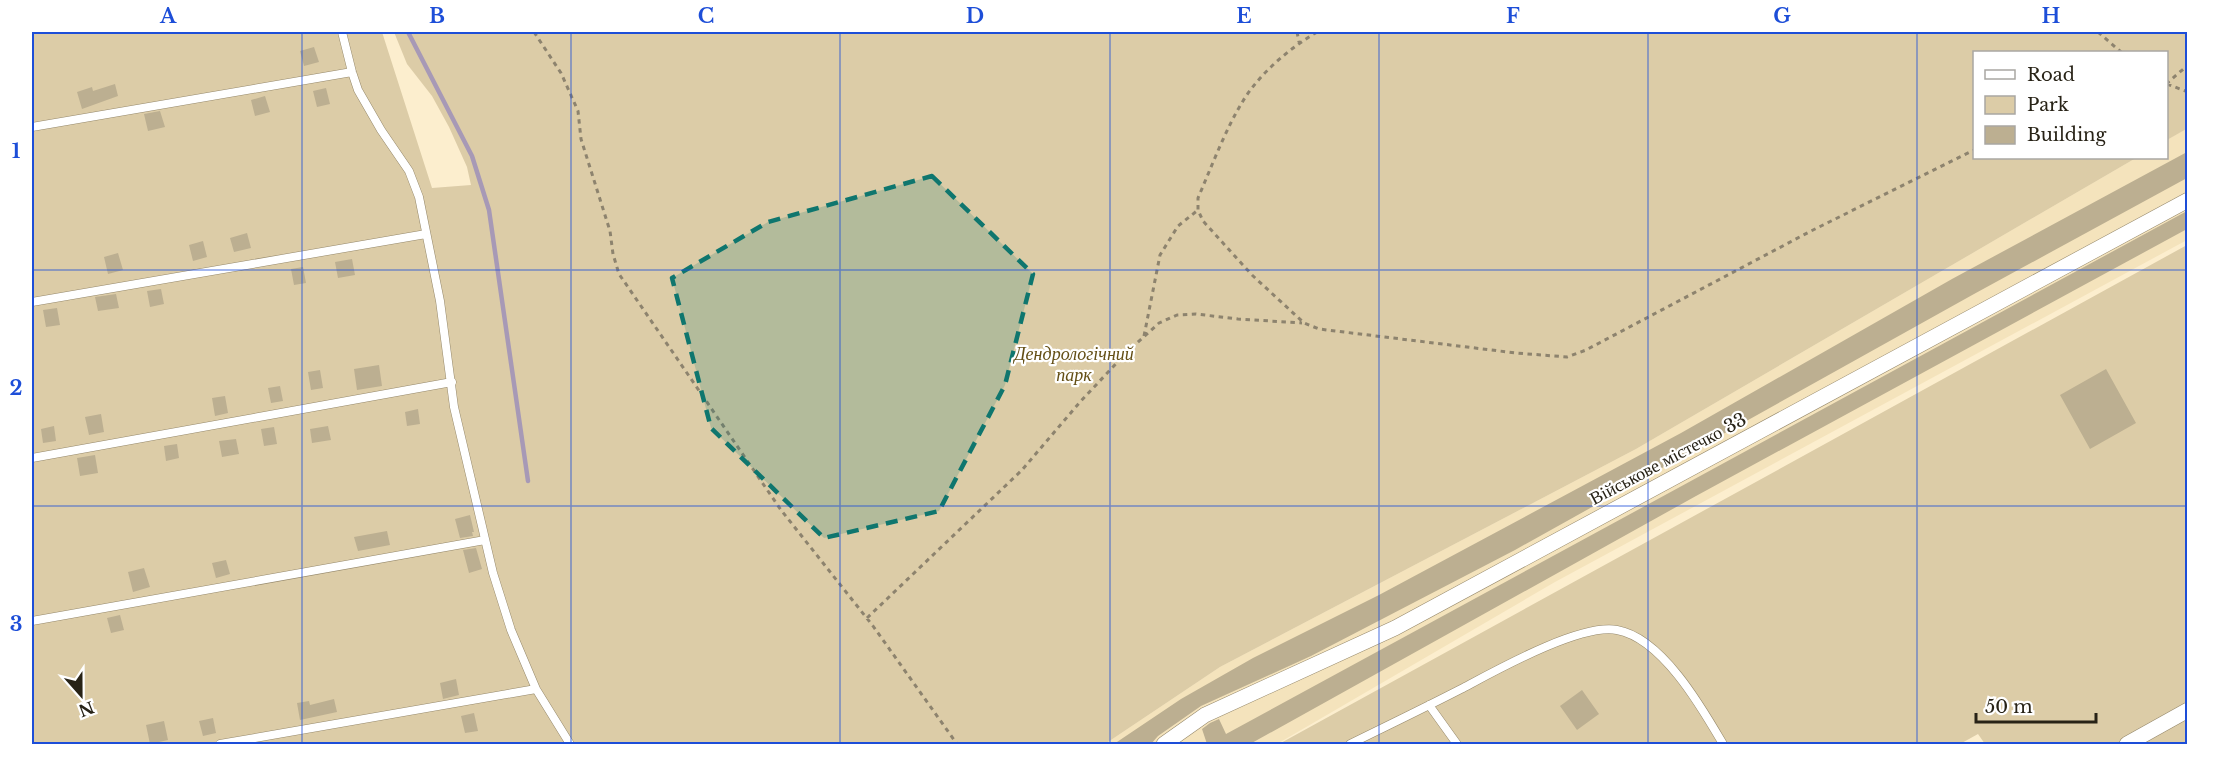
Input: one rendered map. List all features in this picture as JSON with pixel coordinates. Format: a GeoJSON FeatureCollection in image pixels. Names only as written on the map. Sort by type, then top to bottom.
{"type":"FeatureCollection","features":[{"type":"Feature","properties":{"kind":"street","name":"Військове містечко 33"},"geometry":{"type":"LineString","coordinates":[[1164,744],[1205,715],[1395,628],[2187,201]]}},
{"type":"Feature","properties":{"kind":"street"},"geometry":{"type":"LineString","coordinates":[[2127,744],[2187,710]]}},
{"type":"Feature","properties":{"kind":"lane"},"geometry":{"type":"LineString","coordinates":[[342,32],[358,90],[409,171],[419,197],[440,301],[454,406],[485,540],[510,630],[536,689],[570,744]]}},
{"type":"Feature","properties":{"kind":"lane"},"geometry":{"type":"LineString","coordinates":[[32,126],[352,72]]}},
{"type":"Feature","properties":{"kind":"lane"},"geometry":{"type":"LineString","coordinates":[[32,302],[426,234]]}},
{"type":"Feature","properties":{"kind":"lane"},"geometry":{"type":"LineString","coordinates":[[32,458],[452,382]]}},
{"type":"Feature","properties":{"kind":"lane"},"geometry":{"type":"LineString","coordinates":[[32,621],[485,540]]}},
{"type":"Feature","properties":{"kind":"lane"},"geometry":{"type":"LineString","coordinates":[[1350,744],[1540,649],[1597,630],[1617,630],[1638,638],[1668,664],[1699,703],[1723,744]]}},
{"type":"Feature","properties":{"kind":"lane"},"geometry":{"type":"LineString","coordinates":[[220,744],[536,689]]}},
{"type":"Feature","properties":{"kind":"lane"},"geometry":{"type":"LineString","coordinates":[[1429,705],[1457,744]]}},
{"type":"Feature","properties":{"kind":"path"},"geometry":{"type":"LineString","coordinates":[[534,32],[561,73],[578,111],[581,139],[610,231],[619,274],[781,510],[867,619],[957,744]]}},
{"type":"Feature","properties":{"kind":"path"},"geometry":{"type":"LineString","coordinates":[[1297,32],[1299,42]]}},
{"type":"Feature","properties":{"kind":"path"},"geometry":{"type":"LineString","coordinates":[[1304,323],[1252,274],[1203,221],[1198,210],[1198,198],[1242,102],[1254,84],[1299,42],[1317,32]]}},
{"type":"Feature","properties":{"kind":"path"},"geometry":{"type":"LineString","coordinates":[[2098,32],[2120,51]]}},
{"type":"Feature","properties":{"kind":"path"},"geometry":{"type":"LineString","coordinates":[[2168,83],[2187,65]]}},
{"type":"Feature","properties":{"kind":"path"},"geometry":{"type":"LineString","coordinates":[[2168,84],[2187,93]]}},
{"type":"Feature","properties":{"kind":"path"},"geometry":{"type":"LineString","coordinates":[[867,619],[1022,471],[1080,402],[1143,338],[1159,323],[1177,315],[1196,314],[1304,323],[1319,329],[1567,357],[1586,350],[1811,231],[1973,150]]}},
{"type":"Feature","properties":{"kind":"path"},"geometry":{"type":"LineString","coordinates":[[1143,338],[1160,255],[1178,226],[1198,210]]}},
{"type":"Feature","properties":{"kind":"highlighted area"},"geometry":{"type":"Polygon","coordinates":[[[932,176],[1033,274],[1005,385],[939,511],[824,538],[711,428],[672,278],[768,222],[932,176]]]}},
{"type":"Feature","properties":{"kind":"shaded area"},"geometry":{"type":"Polygon","coordinates":[[[2187,128],[2187,240],[1555,582],[1277,744],[1105,744],[1220,667],[1636,449],[2134,159],[2168,159],[2168,139],[2187,128]]]}},
{"type":"Feature","properties":{"kind":"green space","name":"Дендрологічний парк"},"geometry":{"type":"Polygon","coordinates":[[[32,32],[382,32],[432,188],[471,185],[467,167],[449,127],[432,96],[407,64],[394,32],[2187,32],[2188,128],[2168,139],[2168,51],[1973,51],[1973,159],[2134,159],[1636,449],[1220,667],[1105,744],[32,744],[32,32]]]}},
{"type":"Feature","properties":{"kind":"green space"},"geometry":{"type":"Polygon","coordinates":[[[2187,245],[2187,744],[1985,744],[1978,734],[1960,744],[1279,744],[2187,245]]]}},
{"type":"Feature","properties":{"kind":"building"},"geometry":{"type":"Polygon","coordinates":[[[314,47],[319,62],[304,66],[300,51],[314,47]]]}},
{"type":"Feature","properties":{"kind":"building"},"geometry":{"type":"Polygon","coordinates":[[[115,84],[118,96],[82,109],[77,92],[92,87],[93,91],[115,84]]]}},
{"type":"Feature","properties":{"kind":"building"},"geometry":{"type":"Polygon","coordinates":[[[326,88],[330,104],[317,107],[313,91],[326,88]]]}},
{"type":"Feature","properties":{"kind":"building"},"geometry":{"type":"Polygon","coordinates":[[[265,96],[270,112],[255,116],[251,100],[265,96]]]}},
{"type":"Feature","properties":{"kind":"building"},"geometry":{"type":"Polygon","coordinates":[[[160,111],[165,127],[148,131],[144,114],[160,111]]]}},
{"type":"Feature","properties":{"kind":"building"},"geometry":{"type":"Polygon","coordinates":[[[2187,152],[2187,178],[1515,550],[1311,656],[1201,706],[1158,736],[1151,744],[1114,744],[1181,699],[1253,658],[1379,595],[1681,433],[1952,279],[2187,152]]]}},
{"type":"Feature","properties":{"kind":"building"},"geometry":{"type":"Polygon","coordinates":[[[2187,211],[2187,229],[1696,496],[1250,744],[1207,744],[1202,729],[1210,723],[1219,719],[1226,734],[2187,211]]]}},
{"type":"Feature","properties":{"kind":"building"},"geometry":{"type":"Polygon","coordinates":[[[247,233],[251,248],[234,252],[230,238],[247,233]]]}},
{"type":"Feature","properties":{"kind":"building"},"geometry":{"type":"Polygon","coordinates":[[[203,241],[207,257],[193,261],[189,245],[203,241]]]}},
{"type":"Feature","properties":{"kind":"building"},"geometry":{"type":"Polygon","coordinates":[[[118,253],[123,270],[108,274],[104,257],[118,253]]]}},
{"type":"Feature","properties":{"kind":"building"},"geometry":{"type":"Polygon","coordinates":[[[352,259],[355,275],[338,278],[335,262],[352,259]]]}},
{"type":"Feature","properties":{"kind":"building"},"geometry":{"type":"Polygon","coordinates":[[[303,267],[306,283],[294,285],[291,269],[303,267]]]}},
{"type":"Feature","properties":{"kind":"building"},"geometry":{"type":"Polygon","coordinates":[[[161,289],[164,304],[150,307],[147,291],[161,289]]]}},
{"type":"Feature","properties":{"kind":"building"},"geometry":{"type":"Polygon","coordinates":[[[116,294],[119,308],[98,311],[95,297],[116,294]]]}},
{"type":"Feature","properties":{"kind":"building"},"geometry":{"type":"Polygon","coordinates":[[[57,308],[60,325],[46,327],[43,310],[57,308]]]}},
{"type":"Feature","properties":{"kind":"building"},"geometry":{"type":"Polygon","coordinates":[[[379,365],[382,386],[357,390],[354,369],[379,365]]]}},
{"type":"Feature","properties":{"kind":"building"},"geometry":{"type":"Polygon","coordinates":[[[2106,369],[2136,423],[2090,449],[2060,395],[2106,369]]]}},
{"type":"Feature","properties":{"kind":"building"},"geometry":{"type":"Polygon","coordinates":[[[320,370],[323,388],[311,390],[308,372],[320,370]]]}},
{"type":"Feature","properties":{"kind":"building"},"geometry":{"type":"Polygon","coordinates":[[[280,386],[283,401],[271,403],[268,388],[280,386]]]}},
{"type":"Feature","properties":{"kind":"building"},"geometry":{"type":"Polygon","coordinates":[[[225,396],[228,413],[215,416],[212,398],[225,396]]]}},
{"type":"Feature","properties":{"kind":"building"},"geometry":{"type":"Polygon","coordinates":[[[418,409],[420,424],[407,426],[405,412],[418,409]]]}},
{"type":"Feature","properties":{"kind":"building"},"geometry":{"type":"Polygon","coordinates":[[[101,414],[104,432],[89,435],[85,417],[101,414]]]}},
{"type":"Feature","properties":{"kind":"building"},"geometry":{"type":"Polygon","coordinates":[[[54,426],[56,441],[43,443],[41,429],[54,426]]]}},
{"type":"Feature","properties":{"kind":"building"},"geometry":{"type":"Polygon","coordinates":[[[328,426],[331,440],[312,443],[310,429],[328,426]]]}},
{"type":"Feature","properties":{"kind":"building"},"geometry":{"type":"Polygon","coordinates":[[[274,427],[277,444],[264,446],[261,429],[274,427]]]}},
{"type":"Feature","properties":{"kind":"building"},"geometry":{"type":"Polygon","coordinates":[[[236,439],[239,454],[222,457],[219,441],[236,439]]]}},
{"type":"Feature","properties":{"kind":"building"},"geometry":{"type":"Polygon","coordinates":[[[177,444],[179,458],[166,461],[164,446],[177,444]]]}},
{"type":"Feature","properties":{"kind":"building"},"geometry":{"type":"Polygon","coordinates":[[[95,455],[98,473],[80,476],[77,458],[95,455]]]}},
{"type":"Feature","properties":{"kind":"building"},"geometry":{"type":"Polygon","coordinates":[[[470,515],[473,536],[460,538],[455,519],[470,515]]]}},
{"type":"Feature","properties":{"kind":"building"},"geometry":{"type":"Polygon","coordinates":[[[387,531],[390,545],[358,551],[354,537],[387,531]]]}},
{"type":"Feature","properties":{"kind":"building"},"geometry":{"type":"Polygon","coordinates":[[[476,548],[482,569],[469,573],[463,550],[476,548]]]}},
{"type":"Feature","properties":{"kind":"building"},"geometry":{"type":"Polygon","coordinates":[[[226,560],[230,574],[216,578],[212,563],[226,560]]]}},
{"type":"Feature","properties":{"kind":"building"},"geometry":{"type":"Polygon","coordinates":[[[144,568],[150,587],[133,592],[128,572],[144,568]]]}},
{"type":"Feature","properties":{"kind":"building"},"geometry":{"type":"Polygon","coordinates":[[[120,615],[124,630],[111,633],[107,618],[120,615]]]}},
{"type":"Feature","properties":{"kind":"building"},"geometry":{"type":"Polygon","coordinates":[[[456,679],[459,695],[443,699],[440,683],[456,679]]]}},
{"type":"Feature","properties":{"kind":"building"},"geometry":{"type":"Polygon","coordinates":[[[1582,690],[1599,714],[1577,730],[1560,706],[1582,690]]]}},
{"type":"Feature","properties":{"kind":"building"},"geometry":{"type":"Polygon","coordinates":[[[334,699],[337,712],[300,720],[297,703],[309,701],[310,705],[334,699]]]}},
{"type":"Feature","properties":{"kind":"building"},"geometry":{"type":"Polygon","coordinates":[[[474,713],[478,731],[465,733],[461,716],[474,713]]]}},
{"type":"Feature","properties":{"kind":"building"},"geometry":{"type":"Polygon","coordinates":[[[213,718],[216,733],[203,736],[199,721],[213,718]]]}},
{"type":"Feature","properties":{"kind":"building"},"geometry":{"type":"Polygon","coordinates":[[[164,721],[168,740],[150,744],[146,725],[164,721]]]}},
{"type":"Feature","properties":{"kind":"waterway"},"geometry":{"type":"LineString","coordinates":[[408,32],[472,156],[489,210],[528,481]]}}]}
